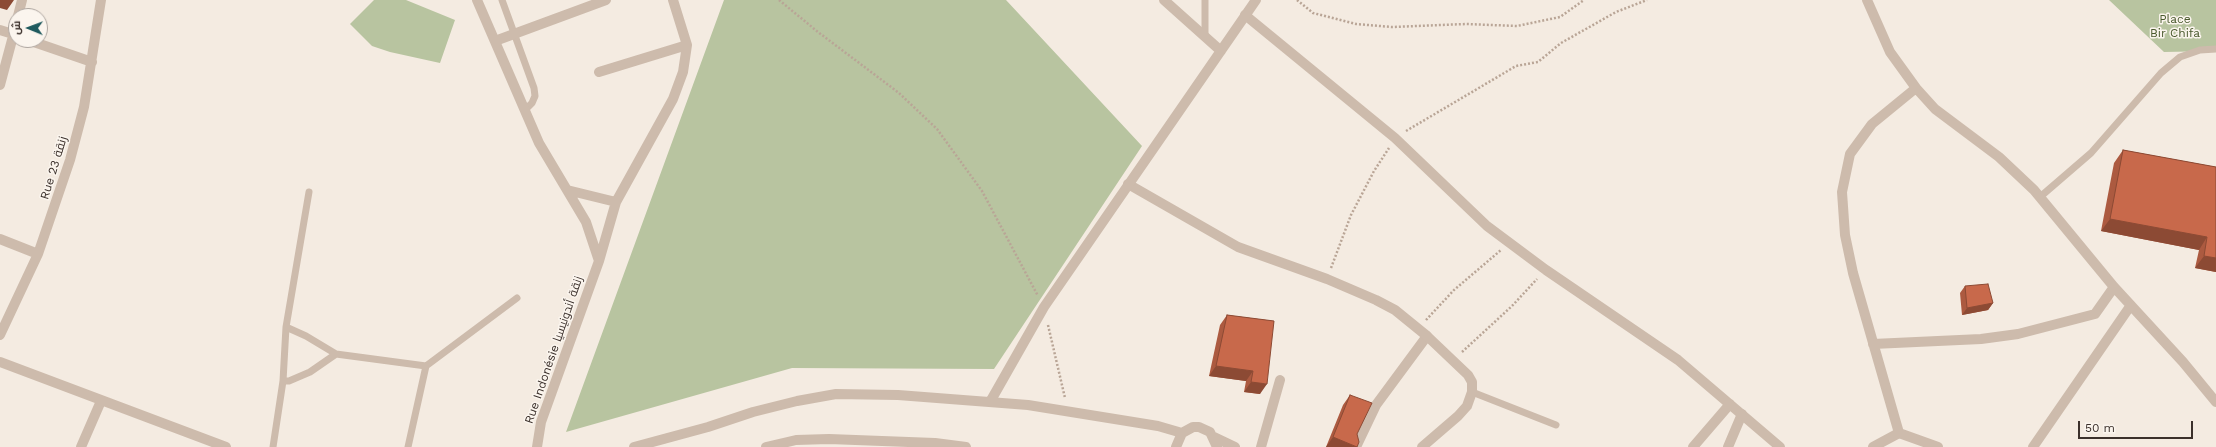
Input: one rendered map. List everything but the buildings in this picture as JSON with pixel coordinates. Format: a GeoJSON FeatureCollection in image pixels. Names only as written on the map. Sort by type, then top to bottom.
{"type":"FeatureCollection","features":[{"type":"Feature","properties":{"kind":"street","name":"Rue 23 زنقة"},"geometry":{"type":"LineString","coordinates":[[0,334],[38,254],[70,160],[84,108],[102,0]]}},
{"type":"Feature","properties":{"kind":"street"},"geometry":{"type":"LineString","coordinates":[[477,0],[539,143],[586,222],[599,261]]}},
{"type":"Feature","properties":{"kind":"street"},"geometry":{"type":"LineString","coordinates":[[495,41],[513,33],[606,0]]}},
{"type":"Feature","properties":{"kind":"street"},"geometry":{"type":"LineString","coordinates":[[600,72],[687,45],[673,0]]}},
{"type":"Feature","properties":{"kind":"street"},"geometry":{"type":"LineString","coordinates":[[1164,0],[1221,51]]}},
{"type":"Feature","properties":{"kind":"street"},"geometry":{"type":"LineString","coordinates":[[990,402],[1044,307],[1256,0]]}},
{"type":"Feature","properties":{"kind":"street"},"geometry":{"type":"LineString","coordinates":[[1867,0],[1890,52],[1916,88],[1935,109],[1999,157],[2040,197],[2114,287],[2183,362],[2216,402]]}},
{"type":"Feature","properties":{"kind":"street"},"geometry":{"type":"LineString","coordinates":[[1245,15],[1395,138],[1487,226],[1509,244],[1678,360],[1780,447]]}},
{"type":"Feature","properties":{"kind":"street","name":"Rue Indonésie زنقة أندونيسيا"},"geometry":{"type":"LineString","coordinates":[[537,447],[541,422],[599,261],[616,202],[673,99],[683,72],[687,45]]}},
{"type":"Feature","properties":{"kind":"street"},"geometry":{"type":"LineString","coordinates":[[48,47],[92,62]]}},
{"type":"Feature","properties":{"kind":"street"},"geometry":{"type":"LineString","coordinates":[[0,85],[10,48]]}},
{"type":"Feature","properties":{"kind":"street"},"geometry":{"type":"LineString","coordinates":[[1899,433],[1853,273],[1845,235],[1842,192],[1850,154],[1872,124],[1916,88]]}},
{"type":"Feature","properties":{"kind":"street"},"geometry":{"type":"LineString","coordinates":[[1128,184],[1238,247],[1327,279],[1395,310],[1427,336],[1468,375],[1472,382],[1472,392],[1467,406],[1458,416],[1422,447]]}},
{"type":"Feature","properties":{"kind":"street"},"geometry":{"type":"LineString","coordinates":[[567,190],[616,202]]}},
{"type":"Feature","properties":{"kind":"street"},"geometry":{"type":"LineString","coordinates":[[0,238],[38,254]]}},
{"type":"Feature","properties":{"kind":"street"},"geometry":{"type":"LineString","coordinates":[[1873,344],[1981,339],[2018,334],[2095,314],[2114,287]]}},
{"type":"Feature","properties":{"kind":"street"},"geometry":{"type":"LineString","coordinates":[[2033,447],[2131,305]]}},
{"type":"Feature","properties":{"kind":"street"},"geometry":{"type":"LineString","coordinates":[[1356,447],[1376,405],[1427,336]]}},
{"type":"Feature","properties":{"kind":"street"},"geometry":{"type":"LineString","coordinates":[[0,362],[226,447]]}},
{"type":"Feature","properties":{"kind":"street"},"geometry":{"type":"LineString","coordinates":[[1261,447],[1280,380]]}},
{"type":"Feature","properties":{"kind":"street"},"geometry":{"type":"LineString","coordinates":[[634,447],[708,427],[753,412],[818,397],[853,394],[898,395],[1028,405],[1158,426],[1182,433]]}},
{"type":"Feature","properties":{"kind":"street"},"geometry":{"type":"LineString","coordinates":[[81,447],[101,401]]}},
{"type":"Feature","properties":{"kind":"street"},"geometry":{"type":"LineString","coordinates":[[1693,447],[1730,404]]}},
{"type":"Feature","properties":{"kind":"street"},"geometry":{"type":"LineString","coordinates":[[1728,447],[1742,414]]}},
{"type":"Feature","properties":{"kind":"street"},"geometry":{"type":"LineString","coordinates":[[1176,447],[1182,433],[1193,427],[1199,427],[1210,432],[1214,437],[1217,447]]}},
{"type":"Feature","properties":{"kind":"street"},"geometry":{"type":"LineString","coordinates":[[1873,447],[1899,433],[1938,447]]}},
{"type":"Feature","properties":{"kind":"street"},"geometry":{"type":"LineString","coordinates":[[1214,437],[1235,447]]}},
{"type":"Feature","properties":{"kind":"street"},"geometry":{"type":"LineString","coordinates":[[766,447],[796,440],[829,443],[966,447]]}},
{"type":"Feature","properties":{"kind":"lane"},"geometry":{"type":"LineString","coordinates":[[502,0],[534,88],[535,96],[532,103],[525,110]]}},
{"type":"Feature","properties":{"kind":"lane"},"geometry":{"type":"LineString","coordinates":[[1204,36],[1205,0]]}},
{"type":"Feature","properties":{"kind":"lane"},"geometry":{"type":"LineString","coordinates":[[2040,197],[2092,153],[2161,73],[2180,57],[2200,50],[2216,49]]}},
{"type":"Feature","properties":{"kind":"lane"},"geometry":{"type":"LineString","coordinates":[[273,447],[283,381],[286,327],[309,192]]}},
{"type":"Feature","properties":{"kind":"lane"},"geometry":{"type":"LineString","coordinates":[[408,447],[426,366],[517,298]]}},
{"type":"Feature","properties":{"kind":"lane"},"geometry":{"type":"LineString","coordinates":[[286,327],[306,336],[336,354],[426,366]]}},
{"type":"Feature","properties":{"kind":"lane"},"geometry":{"type":"LineString","coordinates":[[283,381],[290,381],[310,372],[336,354]]}},
{"type":"Feature","properties":{"kind":"lane"},"geometry":{"type":"LineString","coordinates":[[1472,392],[1556,425]]}},
{"type":"Feature","properties":{"kind":"path"},"geometry":{"type":"LineString","coordinates":[[779,0],[818,32],[899,93],[937,129],[982,191],[1018,262],[1044,307],[1068,411]]}},
{"type":"Feature","properties":{"kind":"path"},"geometry":{"type":"LineString","coordinates":[[1297,0],[1313,13],[1356,24],[1392,27],[1466,24],[1517,26],[1560,17],[1584,0]]}},
{"type":"Feature","properties":{"kind":"path"},"geometry":{"type":"LineString","coordinates":[[1327,279],[1351,215],[1374,171],[1395,138],[1516,66],[1538,62],[1568,39],[1616,12],[1648,0],[1645,0]]}},
{"type":"Feature","properties":{"kind":"path"},"geometry":{"type":"LineString","coordinates":[[1418,328],[1454,290],[1509,244]]}},
{"type":"Feature","properties":{"kind":"path"},"geometry":{"type":"LineString","coordinates":[[1452,361],[1512,306],[1546,270]]}},
{"type":"Feature","properties":{"kind":"green space"},"geometry":{"type":"Polygon","coordinates":[[[374,0],[406,0],[455,20],[440,63],[390,52],[372,46],[350,24],[374,0]]]}},
{"type":"Feature","properties":{"kind":"green space"},"geometry":{"type":"Polygon","coordinates":[[[724,0],[1006,0],[1142,146],[994,369],[792,368],[566,432],[724,0]]]}},
{"type":"Feature","properties":{"kind":"green space","name":"Place Bir Chifa"},"geometry":{"type":"Polygon","coordinates":[[[2109,0],[2216,0],[2216,51],[2164,52],[2109,0]]]}}]}
